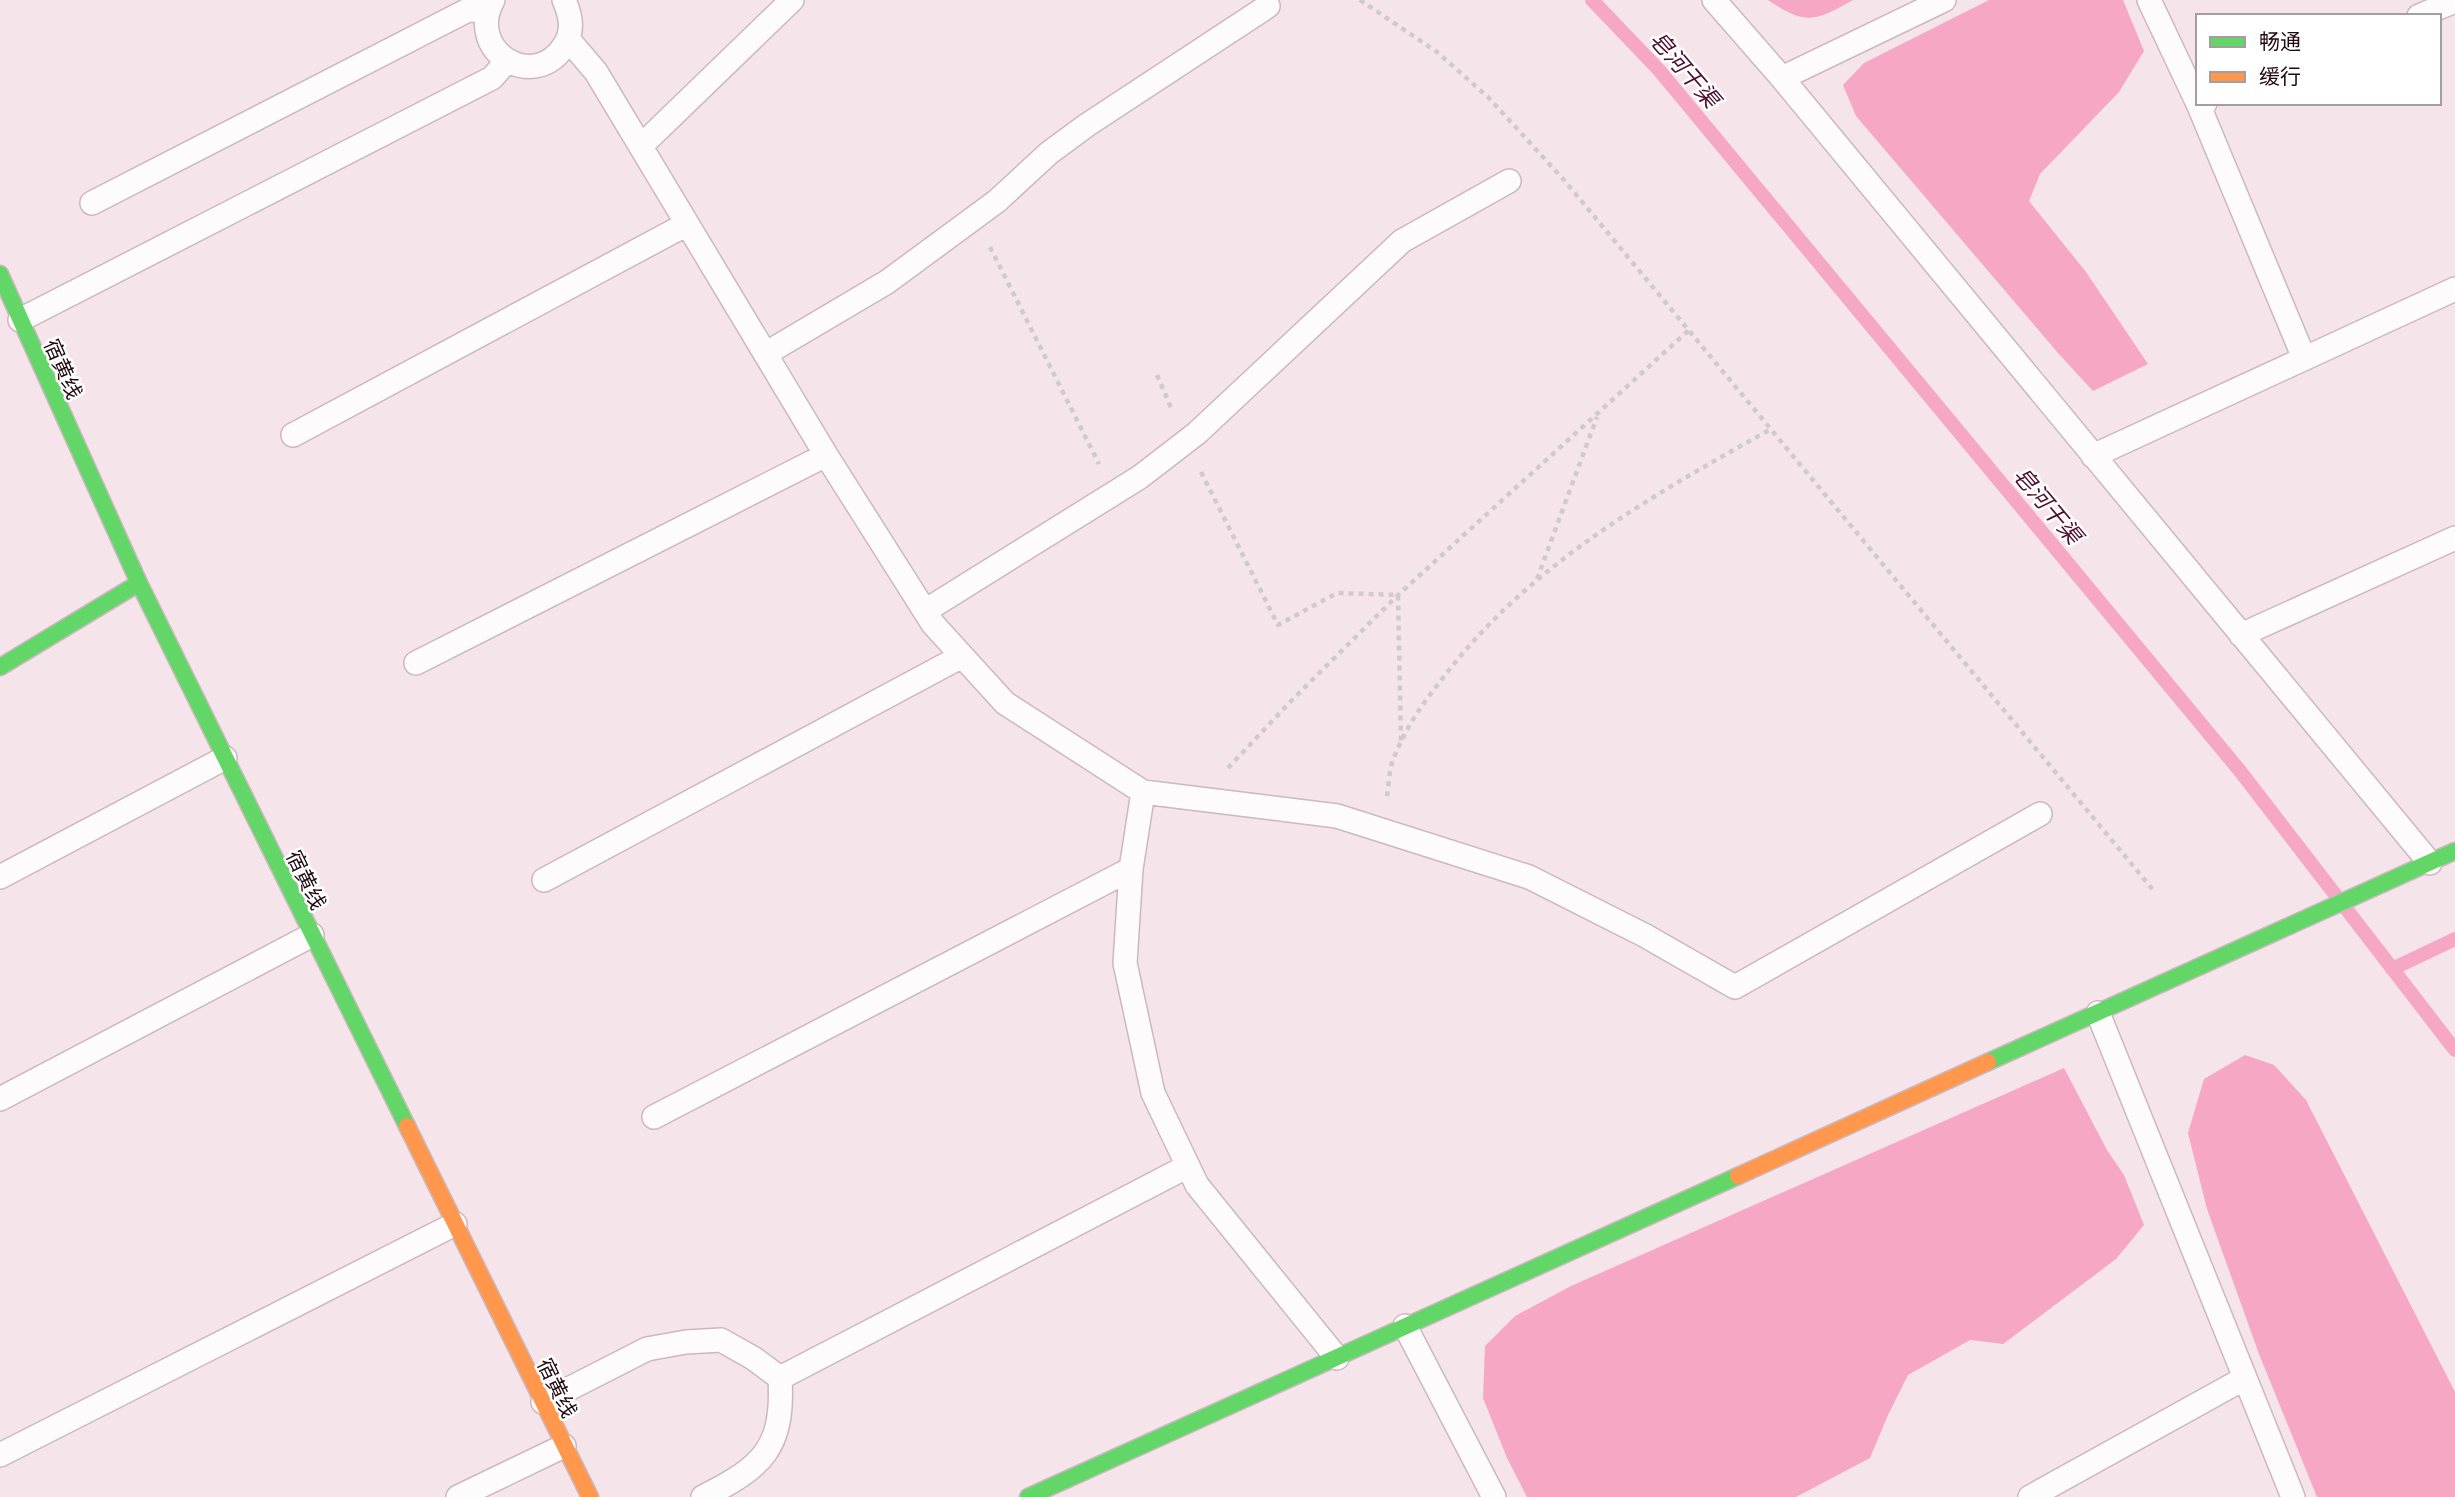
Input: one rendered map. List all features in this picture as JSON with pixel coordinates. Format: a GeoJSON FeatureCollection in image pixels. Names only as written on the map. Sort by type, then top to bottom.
{"type":"FeatureCollection","features":[{"type":"Feature","properties":{"kind":"street","name":"宿黄线"},"geometry":{"type":"LineString","coordinates":[[0,274],[5,300],[20,320],[139,583],[590,1497]]}},
{"type":"Feature","properties":{"kind":"street"},"geometry":{"type":"LineString","coordinates":[[0,667],[139,583]]}},
{"type":"Feature","properties":{"kind":"street"},"geometry":{"type":"LineString","coordinates":[[1028,1497],[2455,851]]}},
{"type":"Feature","properties":{"kind":"lane"},"geometry":{"type":"LineString","coordinates":[[92,203],[468,10],[490,5],[485,25],[488,39],[496,52],[507,61],[520,66],[535,66],[549,61],[560,52],[568,39],[570,19],[564,0]]}},
{"type":"Feature","properties":{"kind":"lane"},"geometry":{"type":"LineString","coordinates":[[641,146],[792,0]]}},
{"type":"Feature","properties":{"kind":"lane"},"geometry":{"type":"LineString","coordinates":[[1714,0],[1782,78],[2430,863]]}},
{"type":"Feature","properties":{"kind":"lane"},"geometry":{"type":"LineString","coordinates":[[1782,78],[1944,0]]}},
{"type":"Feature","properties":{"kind":"lane"},"geometry":{"type":"LineString","coordinates":[[2149,0],[2196,93]]}},
{"type":"Feature","properties":{"kind":"lane"},"geometry":{"type":"LineString","coordinates":[[2424,14],[2455,1]]}},
{"type":"Feature","properties":{"kind":"lane"},"geometry":{"type":"LineString","coordinates":[[765,354],[887,282],[997,201],[1049,153],[1087,125],[1268,6]]}},
{"type":"Feature","properties":{"kind":"lane"},"geometry":{"type":"LineString","coordinates":[[568,39],[596,72],[826,455],[933,624],[1004,703],[1143,792],[1337,816],[1529,877],[1644,935],[1735,986],[2040,814]]}},
{"type":"Feature","properties":{"kind":"lane"},"geometry":{"type":"LineString","coordinates":[[20,320],[492,78],[507,61]]}},
{"type":"Feature","properties":{"kind":"lane"},"geometry":{"type":"LineString","coordinates":[[2202,105],[2304,359]]}},
{"type":"Feature","properties":{"kind":"lane"},"geometry":{"type":"LineString","coordinates":[[925,611],[1140,477],[1186,442],[1402,242],[1509,181]]}},
{"type":"Feature","properties":{"kind":"lane"},"geometry":{"type":"LineString","coordinates":[[293,435],[687,224]]}},
{"type":"Feature","properties":{"kind":"lane"},"geometry":{"type":"LineString","coordinates":[[2093,456],[2455,289]]}},
{"type":"Feature","properties":{"kind":"lane"},"geometry":{"type":"LineString","coordinates":[[416,663],[826,455]]}},
{"type":"Feature","properties":{"kind":"lane"},"geometry":{"type":"LineString","coordinates":[[2241,635],[2455,538]]}},
{"type":"Feature","properties":{"kind":"lane"},"geometry":{"type":"LineString","coordinates":[[544,880],[962,656]]}},
{"type":"Feature","properties":{"kind":"lane"},"geometry":{"type":"LineString","coordinates":[[0,877],[225,758]]}},
{"type":"Feature","properties":{"kind":"lane"},"geometry":{"type":"LineString","coordinates":[[1143,792],[1131,869],[1125,963],[1153,1093],[1198,1185],[1337,1358]]}},
{"type":"Feature","properties":{"kind":"lane"},"geometry":{"type":"LineString","coordinates":[[654,1117],[1131,869]]}},
{"type":"Feature","properties":{"kind":"lane"},"geometry":{"type":"LineString","coordinates":[[0,1099],[312,935]]}},
{"type":"Feature","properties":{"kind":"lane"},"geometry":{"type":"LineString","coordinates":[[2098,1013],[2293,1497]]}},
{"type":"Feature","properties":{"kind":"lane"},"geometry":{"type":"LineString","coordinates":[[780,1378],[1188,1166]]}},
{"type":"Feature","properties":{"kind":"lane"},"geometry":{"type":"LineString","coordinates":[[0,1455],[455,1224]]}},
{"type":"Feature","properties":{"kind":"lane"},"geometry":{"type":"LineString","coordinates":[[1405,1326],[1494,1497]]}},
{"type":"Feature","properties":{"kind":"lane"},"geometry":{"type":"LineString","coordinates":[[543,1402],[647,1349],[686,1342],[720,1340],[753,1358],[780,1378]]}},
{"type":"Feature","properties":{"kind":"lane"},"geometry":{"type":"LineString","coordinates":[[704,1497],[733,1482],[758,1464],[772,1444],[781,1416],[780,1378]]}},
{"type":"Feature","properties":{"kind":"lane"},"geometry":{"type":"LineString","coordinates":[[2030,1497],[2245,1378]]}},
{"type":"Feature","properties":{"kind":"lane"},"geometry":{"type":"LineString","coordinates":[[458,1497],[564,1446]]}},
{"type":"Feature","properties":{"kind":"path"},"geometry":{"type":"LineString","coordinates":[[1360,0],[1437,52],[1488,97],[1564,180],[2154,891]]}},
{"type":"Feature","properties":{"kind":"path"},"geometry":{"type":"LineString","coordinates":[[975,217],[1114,493]]}},
{"type":"Feature","properties":{"kind":"path"},"geometry":{"type":"LineString","coordinates":[[1200,799],[1293,699],[1398,595],[1689,330]]}},
{"type":"Feature","properties":{"kind":"path"},"geometry":{"type":"LineString","coordinates":[[1157,375],[1186,442],[1278,625],[1337,593],[1398,595]]}},
{"type":"Feature","properties":{"kind":"path"},"geometry":{"type":"LineString","coordinates":[[1536,580],[1598,414]]}},
{"type":"Feature","properties":{"kind":"path"},"geometry":{"type":"LineString","coordinates":[[1381,830],[1394,757],[1420,706],[1471,641],[1517,596],[1595,534],[1661,490],[1771,429]]}},
{"type":"Feature","properties":{"kind":"path"},"geometry":{"type":"LineString","coordinates":[[1398,595],[1401,743]]}},
{"type":"Feature","properties":{"kind":"shaded area"},"geometry":{"type":"Polygon","coordinates":[[[1768,0],[1853,0],[1829,13],[1810,18],[1792,14],[1768,0]]]}},
{"type":"Feature","properties":{"kind":"shaded area"},"geometry":{"type":"Polygon","coordinates":[[[1989,0],[2123,0],[2144,51],[2119,92],[2040,174],[2029,201],[2086,272],[2148,364],[2093,391],[1856,116],[1843,85],[1864,63],[1989,0]]]}},
{"type":"Feature","properties":{"kind":"shaded area"},"geometry":{"type":"Polygon","coordinates":[[[2245,1055],[2274,1065],[2306,1100],[2455,1392],[2455,1497],[2317,1497],[2259,1354],[2207,1209],[2188,1133],[2204,1079],[2245,1055]]]}},
{"type":"Feature","properties":{"kind":"shaded area"},"geometry":{"type":"Polygon","coordinates":[[[2064,1068],[2107,1150],[2124,1175],[2144,1225],[2116,1259],[2003,1344],[1970,1340],[1908,1375],[1870,1458],[1796,1497],[1527,1497],[1507,1458],[1483,1398],[1485,1346],[1515,1316],[1571,1286],[2064,1068]]]}},
{"type":"Feature","properties":{"kind":"waterway","name":"皂河干渠"},"geometry":{"type":"LineString","coordinates":[[1592,0],[1659,70],[2240,771],[2455,1050]]}},
{"type":"Feature","properties":{"kind":"waterway"},"geometry":{"type":"LineString","coordinates":[[2392,969],[2455,939]]}},
{"type":"Feature","properties":{"kind":"traffic: fast"},"geometry":{"type":"LineString","coordinates":[[0,274],[139,583],[407,1126]]}},
{"type":"Feature","properties":{"kind":"traffic: fast"},"geometry":{"type":"LineString","coordinates":[[0,667],[139,583]]}},
{"type":"Feature","properties":{"kind":"traffic: fast"},"geometry":{"type":"LineString","coordinates":[[1988,1062],[2455,851]]}},
{"type":"Feature","properties":{"kind":"traffic: fast"},"geometry":{"type":"LineString","coordinates":[[1028,1497],[1738,1176]]}},
{"type":"Feature","properties":{"kind":"traffic: slow"},"geometry":{"type":"LineString","coordinates":[[1738,1176],[1988,1062]]}},
{"type":"Feature","properties":{"kind":"traffic: slow"},"geometry":{"type":"LineString","coordinates":[[407,1126],[590,1497]]}}]}
